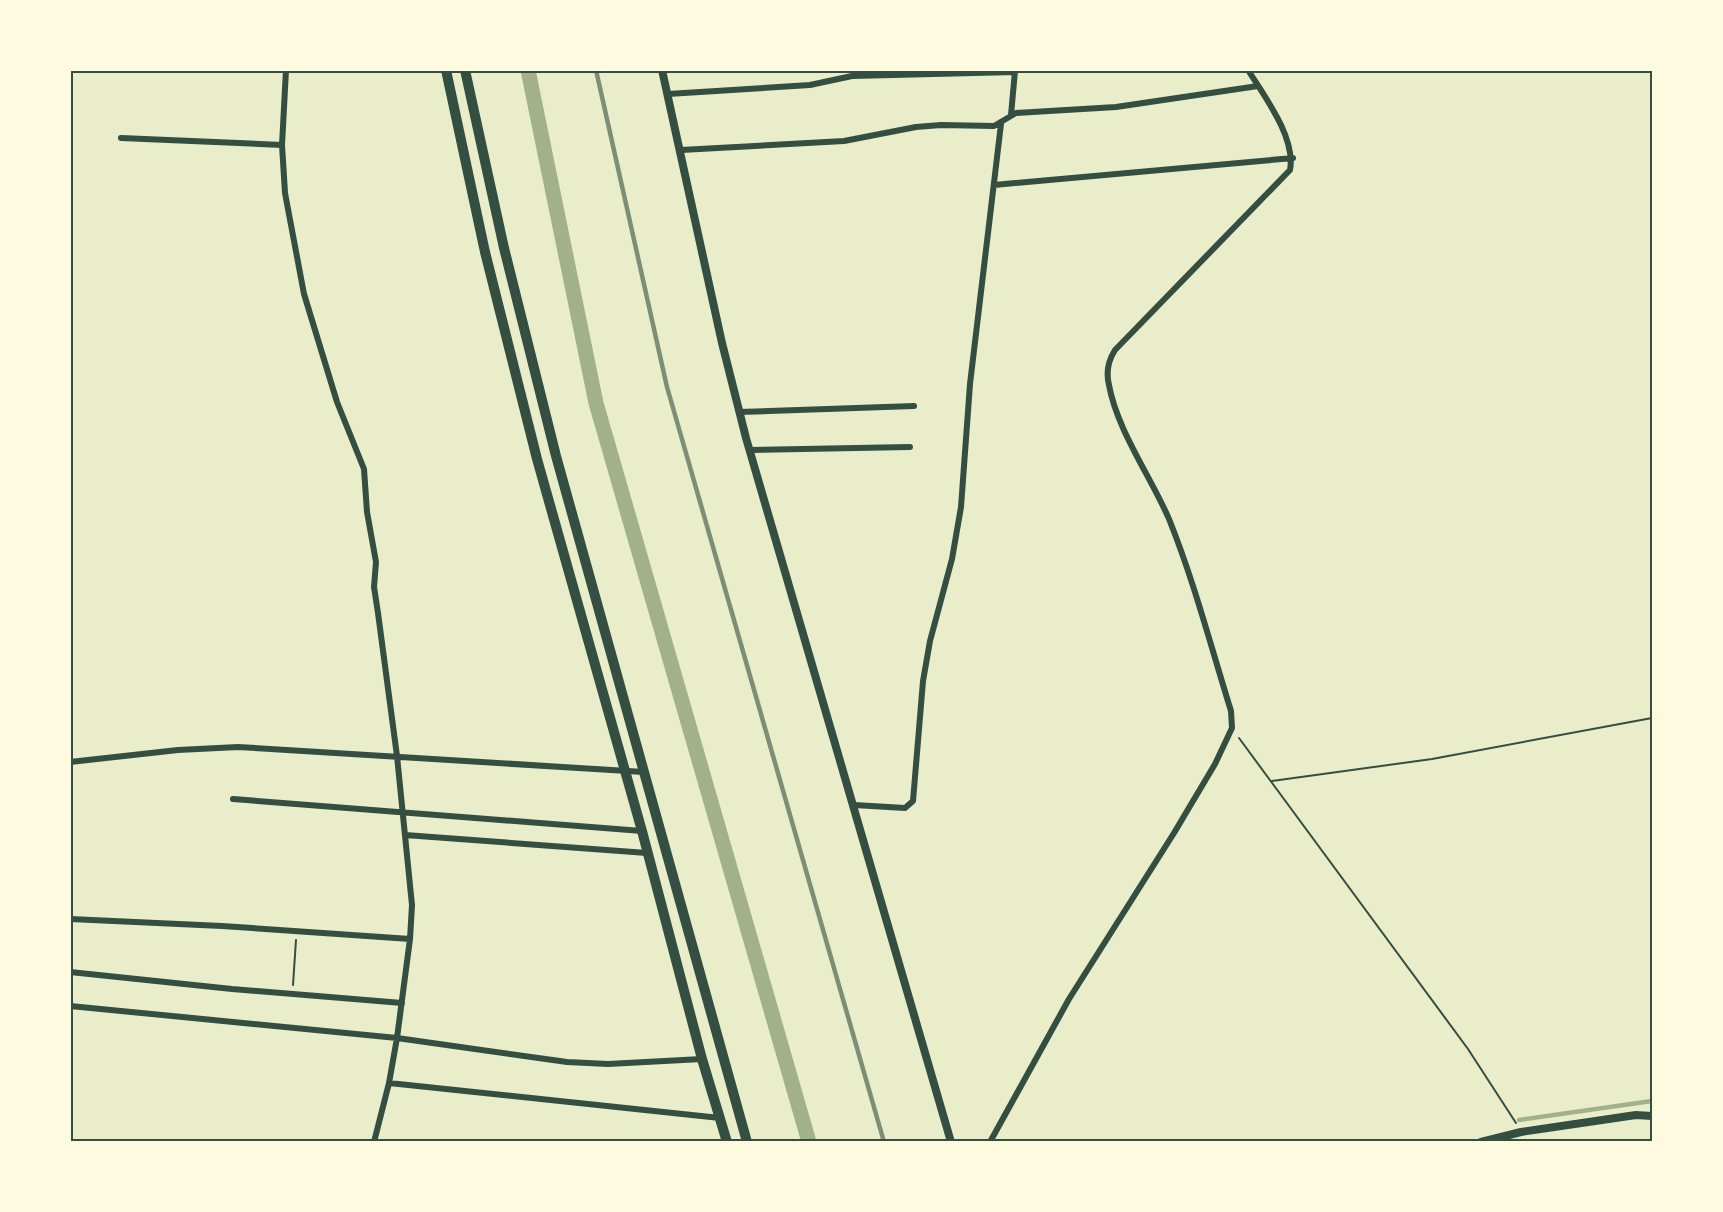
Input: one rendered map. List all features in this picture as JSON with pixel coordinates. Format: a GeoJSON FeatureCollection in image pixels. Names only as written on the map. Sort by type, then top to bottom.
{"type":"FeatureCollection","features":[{"type":"Feature","properties":{"kind":"highway"},"geometry":{"type":"LineString","coordinates":[[446,70],[471,193],[513,368],[642,831],[702,1059],[727,1142]]}},
{"type":"Feature","properties":{"kind":"highway"},"geometry":{"type":"LineString","coordinates":[[465,70],[532,363],[556,456],[747,1142]]}},
{"type":"Feature","properties":{"kind":"highway"},"geometry":{"type":"LineString","coordinates":[[471,193],[491,188]]}},
{"type":"Feature","properties":{"kind":"highway"},"geometry":{"type":"LineString","coordinates":[[513,368],[532,363]]}},
{"type":"Feature","properties":{"kind":"street"},"geometry":{"type":"LineString","coordinates":[[286,70],[282,145],[285,193],[304,294],[338,402],[364,469],[367,512],[376,562],[374,594],[397,756],[412,896],[410,939],[397,1038],[389,1083],[374,1142]]}},
{"type":"Feature","properties":{"kind":"street"},"geometry":{"type":"LineString","coordinates":[[662,70],[722,343],[749,450],[951,1142]]}},
{"type":"Feature","properties":{"kind":"street"},"geometry":{"type":"LineString","coordinates":[[990,1142],[1069,999],[1174,833],[1215,764],[1232,728],[1231,711],[1182,552],[1168,516],[1115,406],[1109,386],[1108,367],[1115,350],[1290,170],[1293,158],[1290,144],[1248,70]]}},
{"type":"Feature","properties":{"kind":"street"},"geometry":{"type":"LineString","coordinates":[[668,94],[810,85],[852,76],[886,73],[1015,71],[1011,115]]}},
{"type":"Feature","properties":{"kind":"street"},"geometry":{"type":"LineString","coordinates":[[681,150],[844,141],[941,125],[988,126],[1001,124],[1011,115],[1027,112],[1116,107],[1258,86]]}},
{"type":"Feature","properties":{"kind":"street"},"geometry":{"type":"LineString","coordinates":[[854,805],[905,808],[913,801],[923,681],[930,641],[952,559],[961,507],[970,384],[1001,124]]}},
{"type":"Feature","properties":{"kind":"street"},"geometry":{"type":"LineString","coordinates":[[121,138],[282,145]]}},
{"type":"Feature","properties":{"kind":"street"},"geometry":{"type":"LineString","coordinates":[[993,185],[1293,158]]}},
{"type":"Feature","properties":{"kind":"street"},"geometry":{"type":"LineString","coordinates":[[740,412],[914,406]]}},
{"type":"Feature","properties":{"kind":"street"},"geometry":{"type":"LineString","coordinates":[[749,450],[910,447]]}},
{"type":"Feature","properties":{"kind":"street"},"geometry":{"type":"LineString","coordinates":[[70,762],[207,747],[269,748],[644,772]]}},
{"type":"Feature","properties":{"kind":"street"},"geometry":{"type":"LineString","coordinates":[[233,799],[642,831]]}},
{"type":"Feature","properties":{"kind":"street"},"geometry":{"type":"LineString","coordinates":[[405,835],[647,853]]}},
{"type":"Feature","properties":{"kind":"street"},"geometry":{"type":"LineString","coordinates":[[70,919],[410,939]]}},
{"type":"Feature","properties":{"kind":"street"},"geometry":{"type":"LineString","coordinates":[[70,972],[402,1003]]}},
{"type":"Feature","properties":{"kind":"street"},"geometry":{"type":"LineString","coordinates":[[70,1006],[397,1038],[588,1064],[702,1059]]}},
{"type":"Feature","properties":{"kind":"street"},"geometry":{"type":"LineString","coordinates":[[389,1083],[720,1118]]}},
{"type":"Feature","properties":{"kind":"street"},"geometry":{"type":"LineString","coordinates":[[1481,1142],[1521,1132],[1636,1115],[1653,1116]]}},
{"type":"Feature","properties":{"kind":"path"},"geometry":{"type":"LineString","coordinates":[[1272,781],[1432,759],[1653,718]]}},
{"type":"Feature","properties":{"kind":"path"},"geometry":{"type":"LineString","coordinates":[[1232,728],[1468,1049],[1521,1132]]}},
{"type":"Feature","properties":{"kind":"path"},"geometry":{"type":"LineString","coordinates":[[292,993],[296,931]]}},
{"type":"Feature","properties":{"kind":"waterway"},"geometry":{"type":"LineString","coordinates":[[528,70],[596,403],[809,1142]]}},
{"type":"Feature","properties":{"kind":"waterway"},"geometry":{"type":"LineString","coordinates":[[1519,1120],[1652,1101]]}},
{"type":"Feature","properties":{"kind":"railway"},"geometry":{"type":"LineString","coordinates":[[596,70],[667,387],[884,1142]]}}]}
